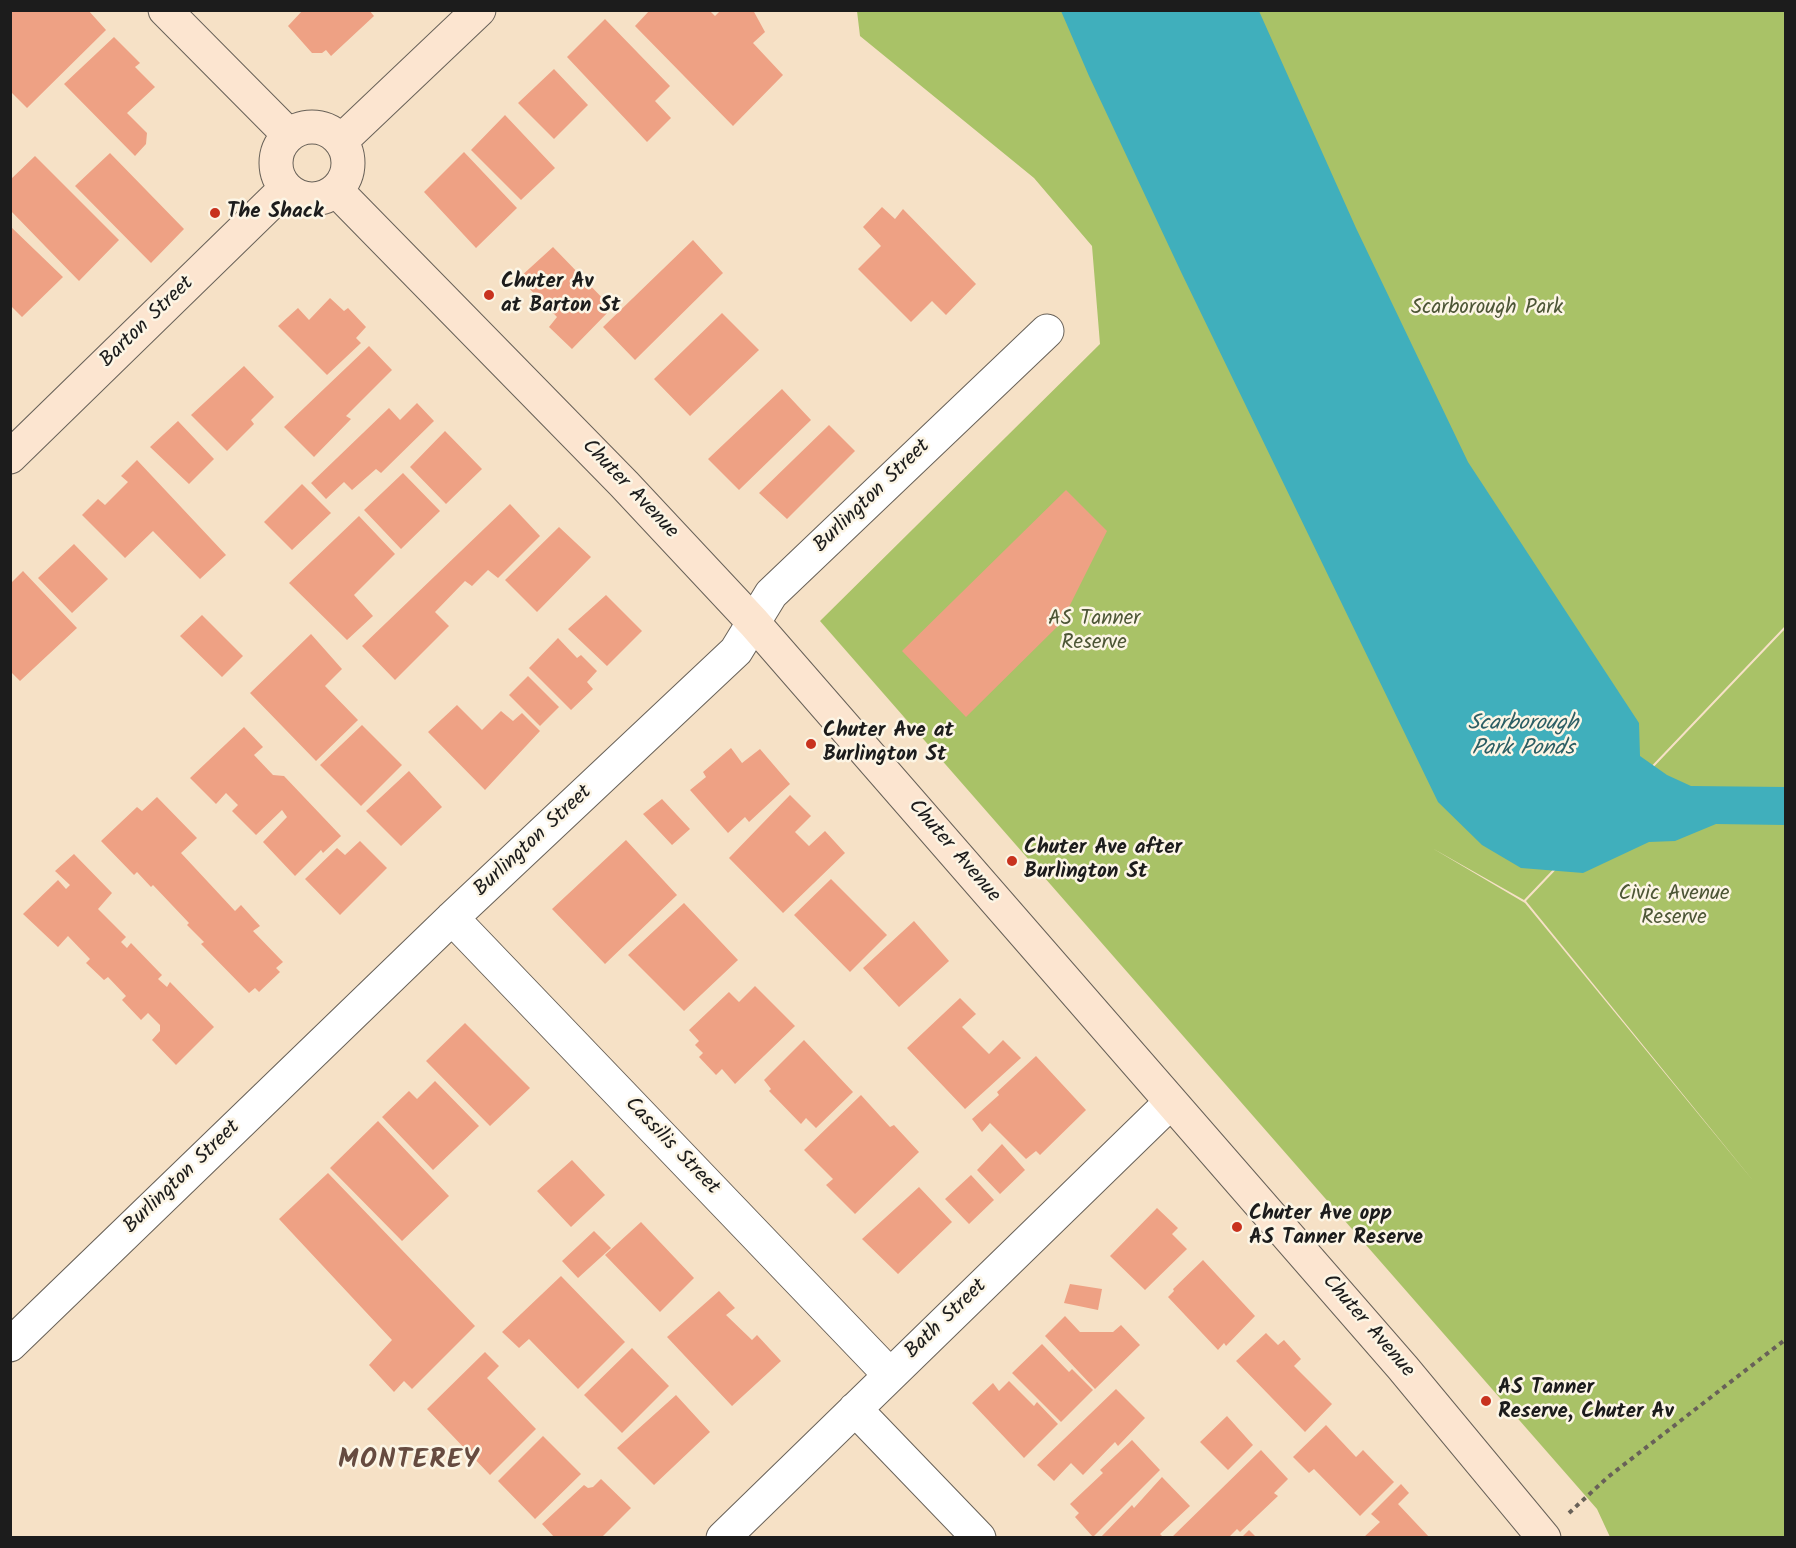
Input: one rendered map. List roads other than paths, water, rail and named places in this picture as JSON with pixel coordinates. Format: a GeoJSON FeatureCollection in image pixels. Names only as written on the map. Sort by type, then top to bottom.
{"type":"FeatureCollection","features":[{"type":"Feature","properties":{"kind":"main road"},"geometry":{"type":"LineString","coordinates":[[165,10],[289,135]]}},
{"type":"Feature","properties":{"kind":"main road"},"geometry":{"type":"LineString","coordinates":[[341,141],[479,10]]}},
{"type":"Feature","properties":{"kind":"main road"},"geometry":{"type":"LineString","coordinates":[[316,127],[330,131],[341,141],[347,153],[348,166],[344,179],[336,190],[325,197],[311,200],[297,196],[286,188],[279,178],[276,161],[281,144],[289,135],[302,128],[316,127]]}},
{"type":"Feature","properties":{"kind":"main road","name":"Barton Street"},"geometry":{"type":"LineString","coordinates":[[10,457],[286,188]]}},
{"type":"Feature","properties":{"kind":"main road","name":"Chuter Avenue"},"geometry":{"type":"LineString","coordinates":[[336,190],[624,484],[754,623],[1403,1368],[1555,1529]]}},
{"type":"Feature","properties":{"kind":"street","name":"Burlington Street"},"geometry":{"type":"LineString","coordinates":[[10,1345],[452,918],[736,651],[771,594],[1047,331]]}},
{"type":"Feature","properties":{"kind":"street","name":"Cassilis Street"},"geometry":{"type":"LineString","coordinates":[[452,918],[890,1375]]}},
{"type":"Feature","properties":{"kind":"street","name":"Bath Street"},"geometry":{"type":"LineString","coordinates":[[723,1538],[1170,1102]]}},
{"type":"Feature","properties":{"kind":"street"},"geometry":{"type":"LineString","coordinates":[[855,1409],[980,1538]]}},
{"type":"Feature","properties":{"kind":"water","name":"Scarborough Park Ponds"},"geometry":{"type":"Polygon","coordinates":[[[1061,11],[1259,11],[1356,228],[1468,462],[1639,723],[1640,756],[1667,775],[1691,786],[1785,787],[1785,825],[1716,824],[1675,841],[1649,842],[1583,873],[1521,868],[1482,845],[1438,802],[1182,274],[1061,11]]]}},
{"type":"Feature","properties":{"kind":"place","name":"The Shack"},"geometry":{"type":"Point","coordinates":[215,213]}},
{"type":"Feature","properties":{"kind":"place","name":"Chuter Av at Barton St"},"geometry":{"type":"Point","coordinates":[489,295]}},
{"type":"Feature","properties":{"kind":"place","name":"Chuter Ave at Burlington St"},"geometry":{"type":"Point","coordinates":[811,744]}},
{"type":"Feature","properties":{"kind":"place","name":"Chuter Ave after Burlington St"},"geometry":{"type":"Point","coordinates":[1012,861]}},
{"type":"Feature","properties":{"kind":"place","name":"Chuter Ave opp AS Tanner Reserve"},"geometry":{"type":"Point","coordinates":[1237,1227]}},
{"type":"Feature","properties":{"kind":"place","name":"AS Tanner Reserve, Chuter Av"},"geometry":{"type":"Point","coordinates":[1486,1401]}},
{"type":"Feature","properties":{"kind":"district","name":"MONTEREY"},"geometry":{"type":"Point","coordinates":[409,1462]}},
{"type":"Feature","properties":{"kind":"park label","name":"Scarborough Park"},"geometry":{"type":"Point","coordinates":[1487,309]}},
{"type":"Feature","properties":{"kind":"park label","name":"AS Tanner Reserve"},"geometry":{"type":"Point","coordinates":[1094,632]}},
{"type":"Feature","properties":{"kind":"park label","name":"Civic Avenue Reserve"},"geometry":{"type":"Point","coordinates":[1674,907]}}]}
